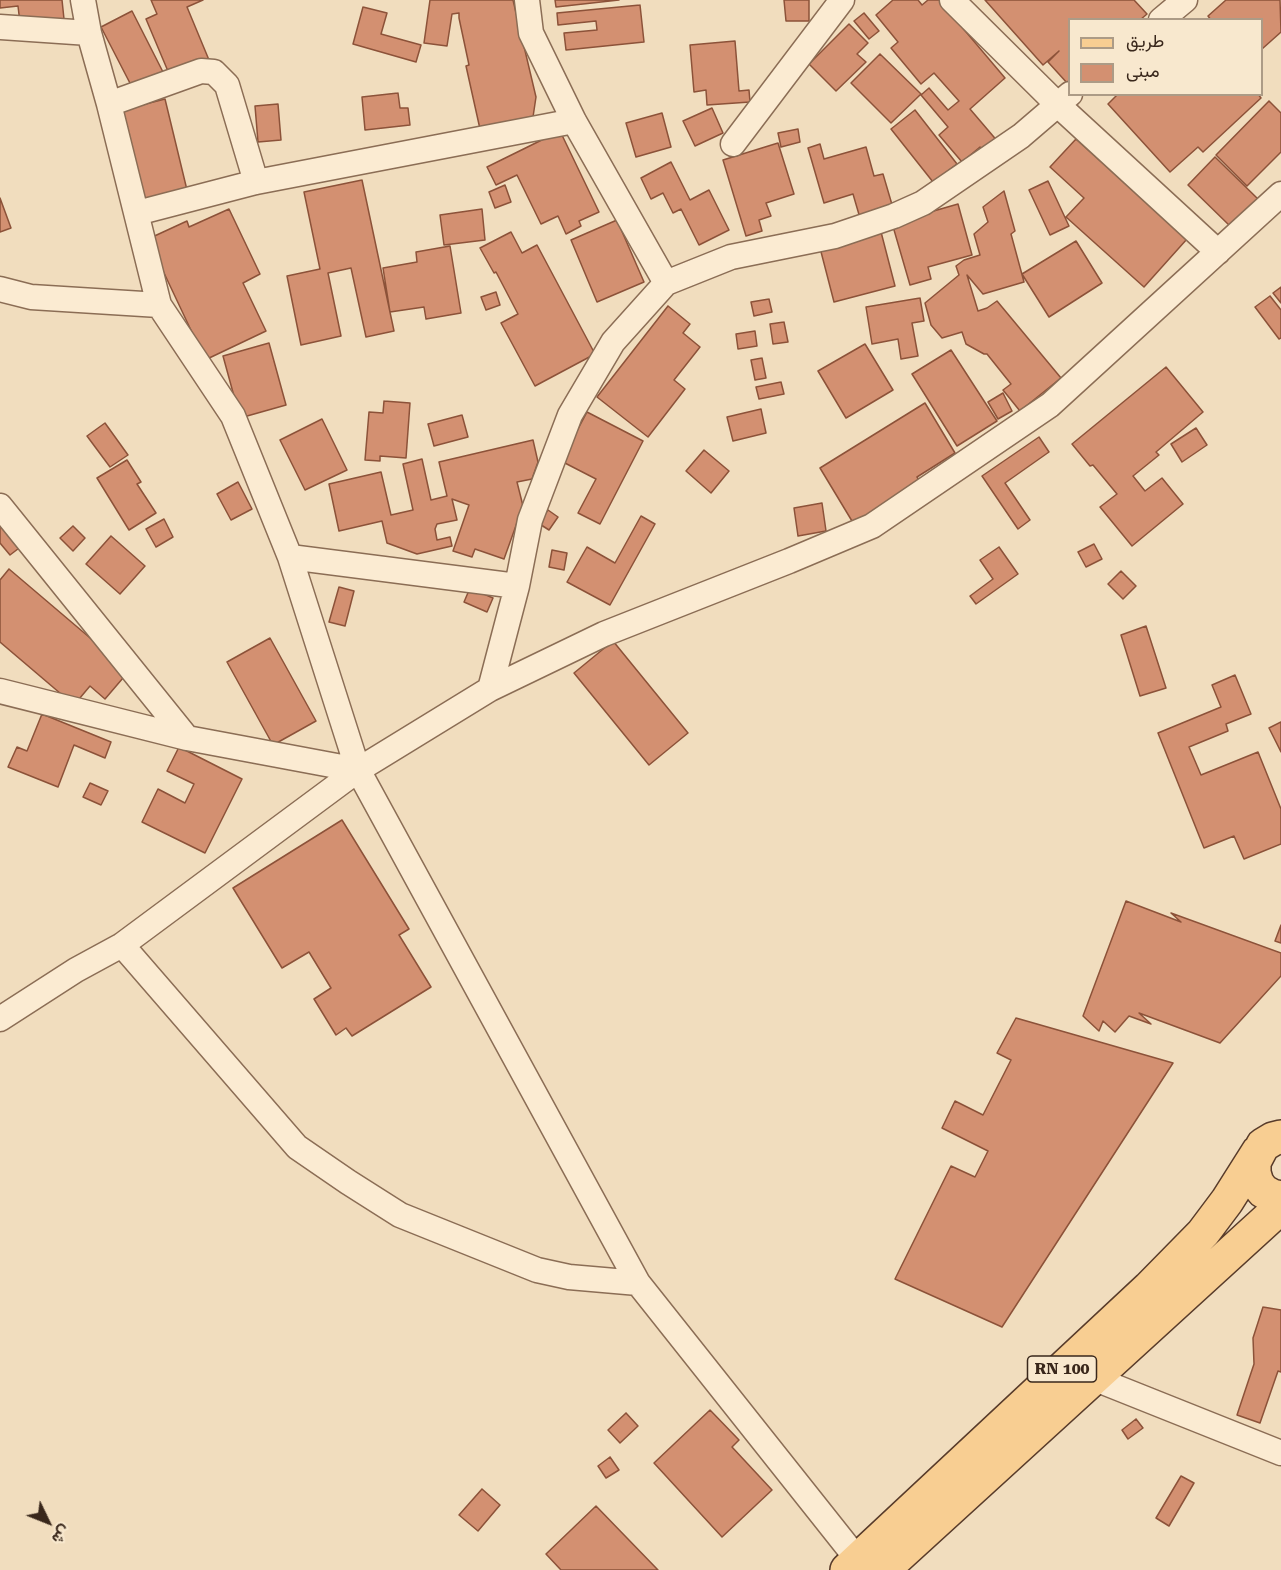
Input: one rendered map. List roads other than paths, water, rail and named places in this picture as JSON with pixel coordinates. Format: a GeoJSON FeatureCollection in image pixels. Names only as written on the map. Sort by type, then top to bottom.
{"type":"FeatureCollection","features":[{"type":"Feature","properties":{"kind":"main road"},"geometry":{"type":"LineString","coordinates":[[1271,1141],[1254,1162],[1254,1173],[1263,1191],[1281,1198]]}},
{"type":"Feature","properties":{"kind":"main road","name":"RN 100"},"geometry":{"type":"LineString","coordinates":[[863,1567],[1203,1233],[1271,1141]]}},
{"type":"Feature","properties":{"kind":"main road","name":"RN 100"},"geometry":{"type":"LineString","coordinates":[[863,1567],[1093,1378],[1281,1207]]}},
{"type":"Feature","properties":{"kind":"main road"},"geometry":{"type":"LineString","coordinates":[[1216,1264],[1281,1229]]}},
{"type":"Feature","properties":{"kind":"street"},"geometry":{"type":"LineString","coordinates":[[83,0],[89,33],[159,304],[233,416],[290,557],[358,770],[638,1283],[863,1567]]}},
{"type":"Feature","properties":{"kind":"street"},"geometry":{"type":"LineString","coordinates":[[527,0],[531,33],[574,121],[666,283]]}},
{"type":"Feature","properties":{"kind":"street"},"geometry":{"type":"LineString","coordinates":[[733,144],[842,0]]}},
{"type":"Feature","properties":{"kind":"street"},"geometry":{"type":"LineString","coordinates":[[952,0],[1064,100],[1218,252]]}},
{"type":"Feature","properties":{"kind":"street"},"geometry":{"type":"LineString","coordinates":[[1163,18],[1185,0]]}},
{"type":"Feature","properties":{"kind":"street"},"geometry":{"type":"LineString","coordinates":[[0,27],[89,33]]}},
{"type":"Feature","properties":{"kind":"street"},"geometry":{"type":"LineString","coordinates":[[109,104],[201,71],[214,72],[227,85],[256,182]]}},
{"type":"Feature","properties":{"kind":"street"},"geometry":{"type":"LineString","coordinates":[[490,688],[517,586],[530,520],[570,415],[613,342],[666,283],[731,257],[835,236],[894,216],[923,203],[1021,136],[1064,100]]}},
{"type":"Feature","properties":{"kind":"street"},"geometry":{"type":"LineString","coordinates":[[137,213],[256,182],[574,121]]}},
{"type":"Feature","properties":{"kind":"street"},"geometry":{"type":"LineString","coordinates":[[0,1020],[76,970],[122,945],[358,770],[490,688],[604,633],[872,526],[1050,405],[1281,194]]}},
{"type":"Feature","properties":{"kind":"street"},"geometry":{"type":"LineString","coordinates":[[0,289],[31,297],[159,304]]}},
{"type":"Feature","properties":{"kind":"street"},"geometry":{"type":"LineString","coordinates":[[0,506],[187,738]]}},
{"type":"Feature","properties":{"kind":"street"},"geometry":{"type":"LineString","coordinates":[[290,557],[517,586]]}},
{"type":"Feature","properties":{"kind":"street"},"geometry":{"type":"LineString","coordinates":[[0,691],[187,738],[358,770]]}},
{"type":"Feature","properties":{"kind":"street"},"geometry":{"type":"LineString","coordinates":[[122,945],[297,1147],[348,1182],[400,1215],[537,1270],[568,1277],[638,1283]]}},
{"type":"Feature","properties":{"kind":"street"},"geometry":{"type":"LineString","coordinates":[[1093,1378],[1281,1453]]}}]}
